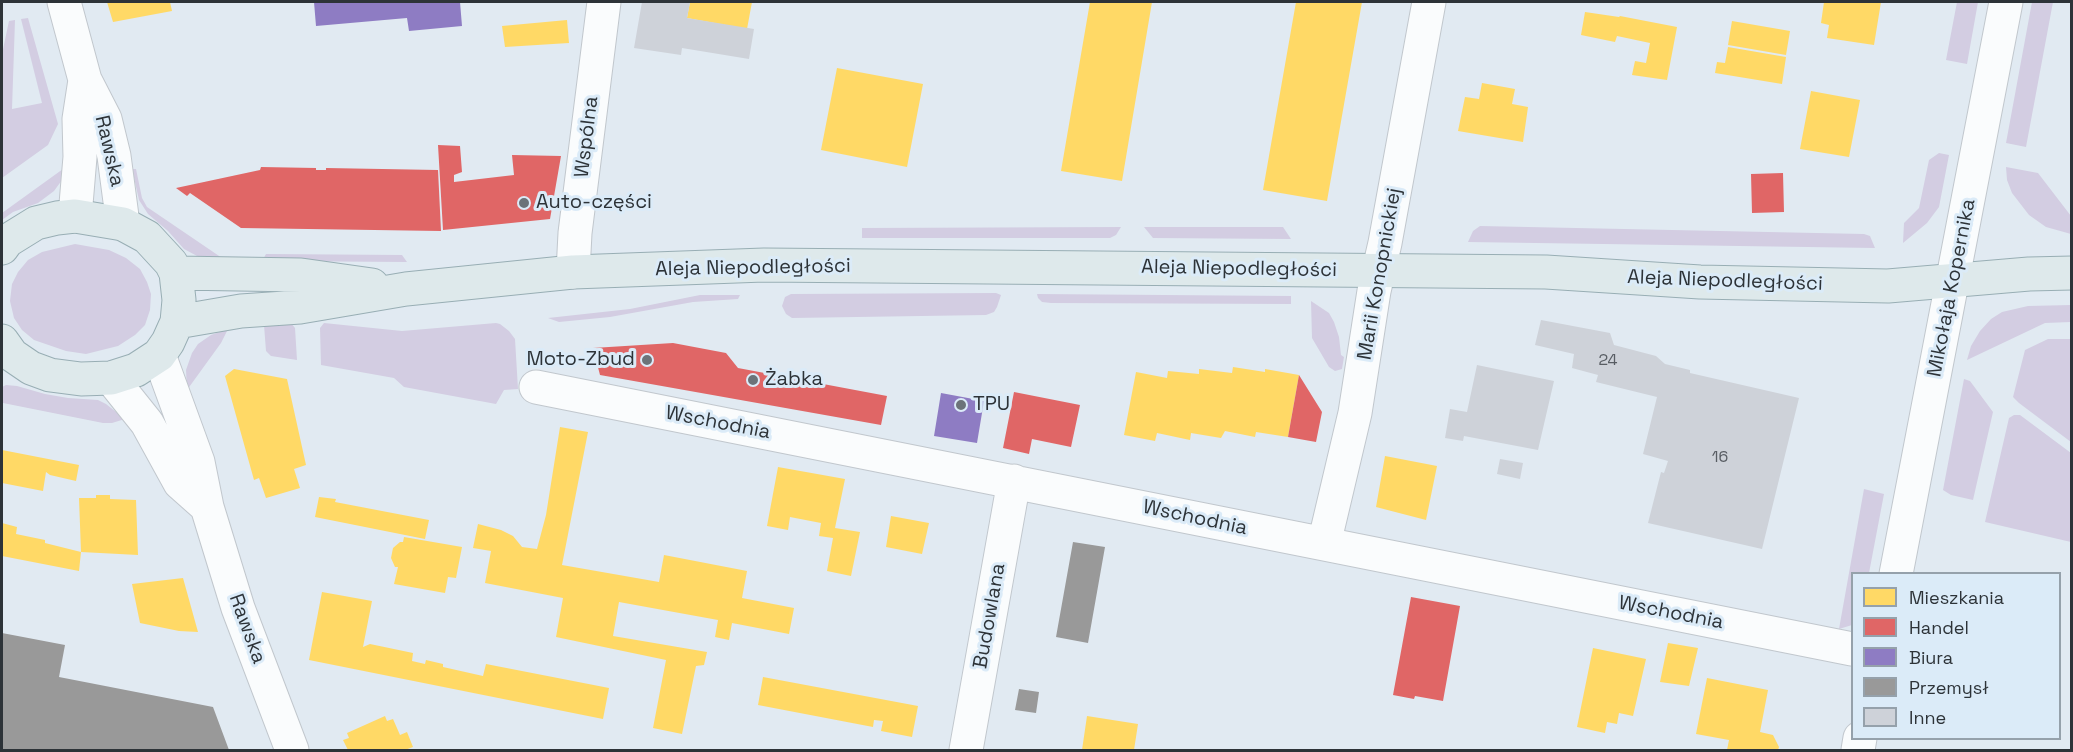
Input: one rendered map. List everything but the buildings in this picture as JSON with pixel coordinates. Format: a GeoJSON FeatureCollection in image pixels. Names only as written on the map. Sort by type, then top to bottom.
{"type":"FeatureCollection","features":[{"type":"Feature","properties":{"kind":"main road"},"geometry":{"type":"LineString","coordinates":[[2,248],[7,241],[36,223],[75,216],[123,224],[147,237],[171,263],[176,273],[179,300],[177,322],[159,356],[136,370],[111,378],[81,379],[50,375],[31,368],[5,353]]}},
{"type":"Feature","properties":{"kind":"main road","name":"Aleja Niepodległości"},"geometry":{"type":"LineString","coordinates":[[177,322],[241,311],[300,307],[406,289],[573,272],[776,265],[1546,272],[1700,282],[1888,286],[2029,274],[2072,273]]}},
{"type":"Feature","properties":{"kind":"main road","name":"Aleja Niepodległości"},"geometry":{"type":"LineString","coordinates":[[176,273],[301,275],[406,289]]}},
{"type":"Feature","properties":{"kind":"street","name":"Rawska"},"geometry":{"type":"LineString","coordinates":[[64,2],[85,80],[105,119],[114,156],[123,224]]}},
{"type":"Feature","properties":{"kind":"street","name":"Wspólna"},"geometry":{"type":"LineString","coordinates":[[573,272],[574,233],[604,2]]}},
{"type":"Feature","properties":{"kind":"street","name":"Marii Konopnickiej"},"geometry":{"type":"LineString","coordinates":[[1324,544],[1355,413],[1374,291],[1430,2]]}},
{"type":"Feature","properties":{"kind":"street","name":"Mikołaja Kopernika"},"geometry":{"type":"LineString","coordinates":[[1896,572],[2006,2]]}},
{"type":"Feature","properties":{"kind":"street","name":"Rawska"},"geometry":{"type":"LineString","coordinates":[[75,216],[79,179],[79,119],[85,80]]}},
{"type":"Feature","properties":{"kind":"street","name":"Rawska"},"geometry":{"type":"LineString","coordinates":[[159,356],[198,462],[207,507],[238,608],[292,750]]}},
{"type":"Feature","properties":{"kind":"street"},"geometry":{"type":"LineString","coordinates":[[111,378],[147,423],[180,483],[207,507]]}},
{"type":"Feature","properties":{"kind":"street","name":"Wschodnia"},"geometry":{"type":"LineString","coordinates":[[537,387],[1851,649]]}},
{"type":"Feature","properties":{"kind":"street","name":"Budowlana"},"geometry":{"type":"LineString","coordinates":[[966,750],[1014,481]]}},
{"type":"Feature","properties":{"kind":"shaded area"},"geometry":{"type":"Polygon","coordinates":[[[1957,2],[1978,2],[1967,64],[1946,60],[1957,2]]]}},
{"type":"Feature","properties":{"kind":"shaded area"},"geometry":{"type":"Polygon","coordinates":[[[2032,2],[2053,2],[2026,147],[2006,143],[2032,2]]]}},
{"type":"Feature","properties":{"kind":"shaded area"},"geometry":{"type":"Polygon","coordinates":[[[28,18],[58,124],[48,145],[2,178],[2,54],[9,21],[15,20],[12,109],[42,103],[21,19],[28,18]]]}},
{"type":"Feature","properties":{"kind":"shaded area"},"geometry":{"type":"Polygon","coordinates":[[[1939,153],[1949,155],[1939,207],[1927,223],[1903,243],[1904,223],[1919,208],[1929,160],[1939,153]]]}},
{"type":"Feature","properties":{"kind":"shaded area"},"geometry":{"type":"Polygon","coordinates":[[[2006,167],[2038,173],[2071,216],[2071,234],[2046,227],[2029,215],[2012,193],[2007,180],[2006,167]]]}},
{"type":"Feature","properties":{"kind":"shaded area"},"geometry":{"type":"Polygon","coordinates":[[[63,169],[62,180],[54,191],[38,203],[13,212],[2,220],[2,213],[63,169]]]}},
{"type":"Feature","properties":{"kind":"shaded area"},"geometry":{"type":"Polygon","coordinates":[[[132,169],[136,169],[142,198],[147,207],[225,260],[199,257],[184,249],[148,214],[139,200],[132,169]]]}},
{"type":"Feature","properties":{"kind":"shaded area"},"geometry":{"type":"Polygon","coordinates":[[[1480,226],[1864,234],[1870,236],[1875,248],[1468,242],[1473,231],[1480,226]]]}},
{"type":"Feature","properties":{"kind":"shaded area"},"geometry":{"type":"Polygon","coordinates":[[[1121,227],[1116,235],[1110,238],[862,238],[862,228],[1121,227]]]}},
{"type":"Feature","properties":{"kind":"shaded area"},"geometry":{"type":"Polygon","coordinates":[[[1144,227],[1283,227],[1291,239],[1153,238],[1144,227]]]}},
{"type":"Feature","properties":{"kind":"shaded area"},"geometry":{"type":"Polygon","coordinates":[[[75,244],[109,250],[126,258],[140,269],[147,282],[151,294],[150,310],[145,325],[118,346],[86,354],[66,351],[34,340],[22,330],[14,318],[10,301],[12,284],[18,272],[28,260],[42,252],[75,244]]]}},
{"type":"Feature","properties":{"kind":"shaded area"},"geometry":{"type":"Polygon","coordinates":[[[266,254],[402,255],[407,262],[262,261],[266,254]]]}},
{"type":"Feature","properties":{"kind":"shaded area"},"geometry":{"type":"Polygon","coordinates":[[[996,293],[1001,295],[997,307],[994,312],[986,315],[792,318],[786,314],[782,306],[785,297],[791,294],[996,293]]]}},
{"type":"Feature","properties":{"kind":"shaded area"},"geometry":{"type":"Polygon","coordinates":[[[1037,294],[1291,296],[1291,304],[1051,303],[1042,302],[1037,294]]]}},
{"type":"Feature","properties":{"kind":"shaded area"},"geometry":{"type":"Polygon","coordinates":[[[700,295],[740,295],[738,299],[693,302],[610,317],[559,322],[548,318],[630,309],[700,295]]]}},
{"type":"Feature","properties":{"kind":"shaded area"},"geometry":{"type":"Polygon","coordinates":[[[1311,301],[1329,313],[1334,322],[1341,355],[1344,357],[1342,369],[1335,371],[1329,367],[1312,338],[1311,301]]]}},
{"type":"Feature","properties":{"kind":"shaded area"},"geometry":{"type":"Polygon","coordinates":[[[2071,305],[2071,322],[2045,323],[1967,360],[1971,346],[1980,331],[1991,319],[2002,312],[2028,306],[2071,305]]]}},
{"type":"Feature","properties":{"kind":"shaded area"},"geometry":{"type":"Polygon","coordinates":[[[291,323],[295,328],[297,360],[271,356],[266,351],[264,325],[291,323]]]}},
{"type":"Feature","properties":{"kind":"shaded area"},"geometry":{"type":"Polygon","coordinates":[[[324,323],[402,331],[500,324],[515,339],[518,389],[504,390],[496,404],[404,387],[394,378],[321,365],[320,328],[324,323]]]}},
{"type":"Feature","properties":{"kind":"shaded area"},"geometry":{"type":"Polygon","coordinates":[[[228,329],[221,343],[187,390],[186,370],[198,344],[211,335],[228,329]]]}},
{"type":"Feature","properties":{"kind":"shaded area"},"geometry":{"type":"Polygon","coordinates":[[[2048,339],[2071,339],[2071,442],[2013,397],[2025,350],[2048,339]]]}},
{"type":"Feature","properties":{"kind":"shaded area"},"geometry":{"type":"Polygon","coordinates":[[[1964,379],[1970,381],[1993,412],[1973,500],[1951,495],[1943,490],[1964,379]]]}},
{"type":"Feature","properties":{"kind":"shaded area"},"geometry":{"type":"Polygon","coordinates":[[[6,385],[68,398],[98,400],[125,419],[103,423],[3,403],[2,387],[6,385]]]}},
{"type":"Feature","properties":{"kind":"shaded area"},"geometry":{"type":"Polygon","coordinates":[[[2020,415],[2071,453],[2071,542],[1985,522],[2009,418],[2020,415]]]}},
{"type":"Feature","properties":{"kind":"shaded area"},"geometry":{"type":"Polygon","coordinates":[[[1864,489],[1884,494],[1869,572],[1851,572],[1851,625],[1839,629],[1864,489]]]}},
{"type":"Feature","properties":{"kind":"place","name":"Auto-części"},"geometry":{"type":"Point","coordinates":[524,203]}},
{"type":"Feature","properties":{"kind":"place","name":"Moto-Zbud"},"geometry":{"type":"Point","coordinates":[647,360]}},
{"type":"Feature","properties":{"kind":"place","name":"Żabka"},"geometry":{"type":"Point","coordinates":[753,380]}},
{"type":"Feature","properties":{"kind":"place","name":"TPU"},"geometry":{"type":"Point","coordinates":[961,405]}}]}
